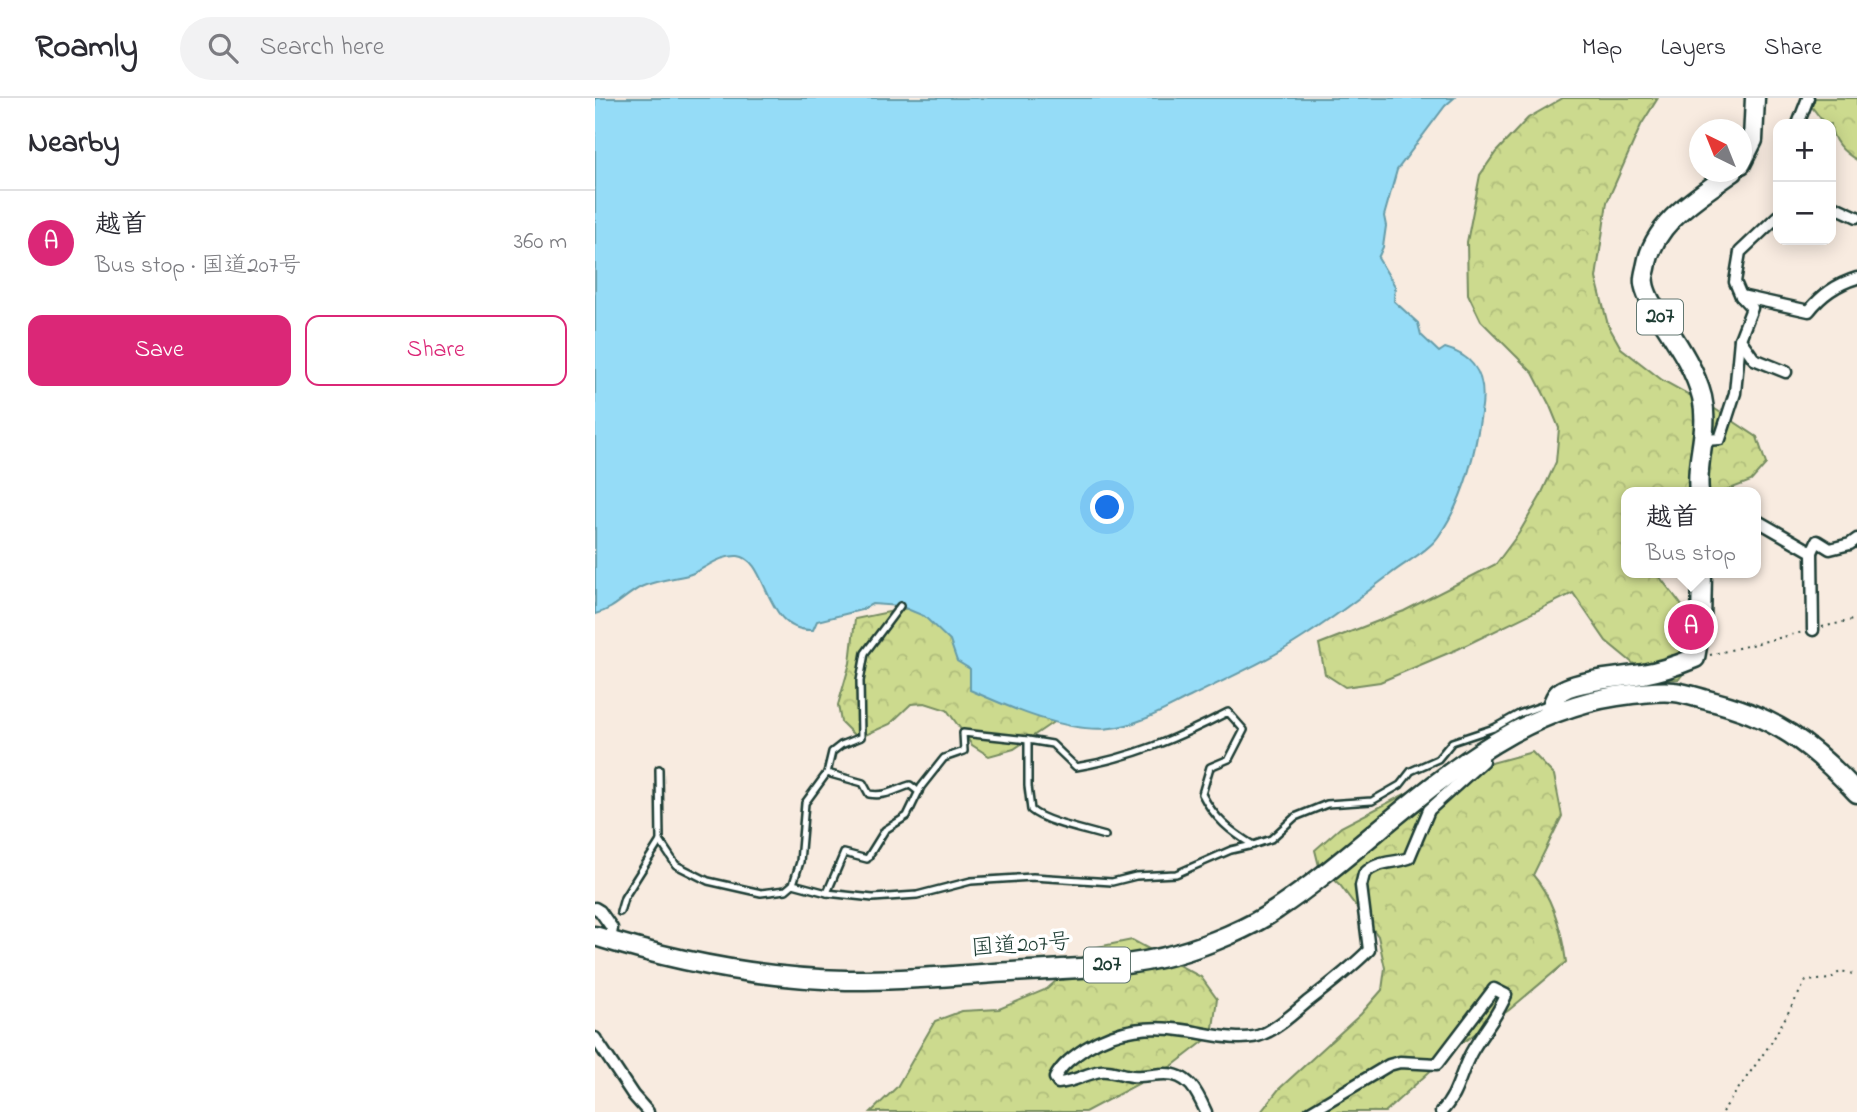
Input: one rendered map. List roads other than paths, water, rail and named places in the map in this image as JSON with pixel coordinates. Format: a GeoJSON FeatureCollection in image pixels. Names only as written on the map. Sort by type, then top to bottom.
{"type":"FeatureCollection","features":[{"type":"Feature","properties":{"kind":"highway"},"geometry":{"type":"LineString","coordinates":[[1752,142],[1755,98]]}},
{"type":"Feature","properties":{"kind":"highway","name":"207"},"geometry":{"type":"LineString","coordinates":[[1698,487],[1697,478],[1706,430],[1702,397],[1689,365],[1656,311],[1644,283],[1648,253],[1670,220],[1698,195],[1718,182]]}},
{"type":"Feature","properties":{"kind":"highway","name":"国道207号"},"geometry":{"type":"LineString","coordinates":[[1552,707],[1556,695],[1563,689],[1609,678],[1654,672],[1695,658],[1701,624],[1702,578]]}},
{"type":"Feature","properties":{"kind":"highway","name":"国道207号"},"geometry":{"type":"LineString","coordinates":[[602,939],[694,964],[792,977],[846,980],[1059,970],[1176,954],[1274,912],[1452,771],[1552,707],[1618,696],[1673,691],[1755,715],[1807,743],[1857,793]]}},
{"type":"Feature","properties":{"kind":"street"},"geometry":{"type":"LineString","coordinates":[[1800,119],[1808,98]]}},
{"type":"Feature","properties":{"kind":"street"},"geometry":{"type":"LineString","coordinates":[[1836,207],[1857,217]]}},
{"type":"Feature","properties":{"kind":"street"},"geometry":{"type":"LineString","coordinates":[[1704,440],[1720,439],[1735,393],[1740,340],[1752,308],[1741,296],[1735,282],[1740,252],[1773,221]]}},
{"type":"Feature","properties":{"kind":"street"},"geometry":{"type":"LineString","coordinates":[[1741,296],[1809,311],[1822,295],[1845,281],[1857,278]]}},
{"type":"Feature","properties":{"kind":"street"},"geometry":{"type":"LineString","coordinates":[[1740,340],[1753,359],[1787,372]]}},
{"type":"Feature","properties":{"kind":"street"},"geometry":{"type":"LineString","coordinates":[[1761,523],[1812,552]]}},
{"type":"Feature","properties":{"kind":"street"},"geometry":{"type":"LineString","coordinates":[[1813,630],[1812,552],[1817,541],[1830,549],[1850,544],[1857,539]]}},
{"type":"Feature","properties":{"kind":"street"},"geometry":{"type":"LineString","coordinates":[[1206,1112],[1198,1095],[1187,1080],[1181,1077],[1166,1074],[1135,1076],[1102,1070],[1072,1082],[1058,1083],[1055,1077],[1059,1069],[1105,1036],[1155,1028],[1214,1036],[1262,1035],[1291,1015],[1369,950],[1361,887],[1364,874],[1381,863],[1409,858],[1429,810],[1483,761],[1483,750]]}},
{"type":"Feature","properties":{"kind":"street"},"geometry":{"type":"LineString","coordinates":[[595,908],[612,928],[602,939]]}},
{"type":"Feature","properties":{"kind":"street"},"geometry":{"type":"LineString","coordinates":[[1310,1112],[1389,1065],[1399,1062],[1437,1064],[1494,989],[1506,995],[1502,1006],[1471,1054],[1461,1082],[1449,1104],[1441,1112]]}},
{"type":"Feature","properties":{"kind":"street"},"geometry":{"type":"LineString","coordinates":[[595,1038],[647,1112]]}},
{"type":"Feature","properties":{"kind":"lane"},"geometry":{"type":"LineString","coordinates":[[659,769],[660,841],[676,865],[708,881],[761,893],[786,890],[793,884],[800,862],[805,803],[827,773],[832,752],[861,737],[860,681],[865,653],[900,606]]}},
{"type":"Feature","properties":{"kind":"lane"},"geometry":{"type":"LineString","coordinates":[[793,884],[827,893],[873,898],[917,895],[971,881],[1033,877],[1112,882],[1136,876],[1176,874],[1231,850],[1271,839],[1295,817],[1327,804],[1372,801],[1400,785],[1411,771],[1438,759],[1452,742],[1494,728],[1519,714],[1552,707]]}},
{"type":"Feature","properties":{"kind":"lane"},"geometry":{"type":"LineString","coordinates":[[827,893],[844,853],[867,859],[885,830],[907,816],[919,792],[944,758],[964,751],[963,733],[1052,744],[1076,767],[1103,762],[1179,738],[1227,712],[1244,730],[1229,760],[1210,767],[1202,794],[1209,808],[1229,830],[1252,845]]}},
{"type":"Feature","properties":{"kind":"lane"},"geometry":{"type":"LineString","coordinates":[[1028,740],[1031,810],[1040,818],[1105,836]]}},
{"type":"Feature","properties":{"kind":"lane"},"geometry":{"type":"LineString","coordinates":[[827,773],[863,783],[869,794],[878,796],[889,795],[910,785],[919,792]]}},
{"type":"Feature","properties":{"kind":"lane"},"geometry":{"type":"LineString","coordinates":[[620,912],[624,898],[660,841]]}},
{"type":"Feature","properties":{"kind":"water"},"geometry":{"type":"Polygon","coordinates":[[[595,98],[1454,98],[1397,170],[1384,216],[1386,226],[1383,247],[1378,258],[1395,286],[1394,301],[1418,323],[1421,335],[1439,352],[1445,348],[1465,357],[1478,372],[1481,380],[1483,401],[1475,445],[1467,478],[1454,509],[1429,547],[1302,638],[1261,662],[1142,720],[1111,728],[1077,727],[1039,718],[970,690],[970,669],[957,661],[950,641],[924,616],[900,606],[872,604],[861,610],[817,621],[813,630],[797,628],[775,609],[756,569],[748,560],[738,556],[718,560],[688,575],[641,587],[608,609],[595,614],[595,98]]]}},
{"type":"Feature","properties":{"kind":"place","name":"越首"},"geometry":{"type":"Point","coordinates":[1691,627]}}]}
